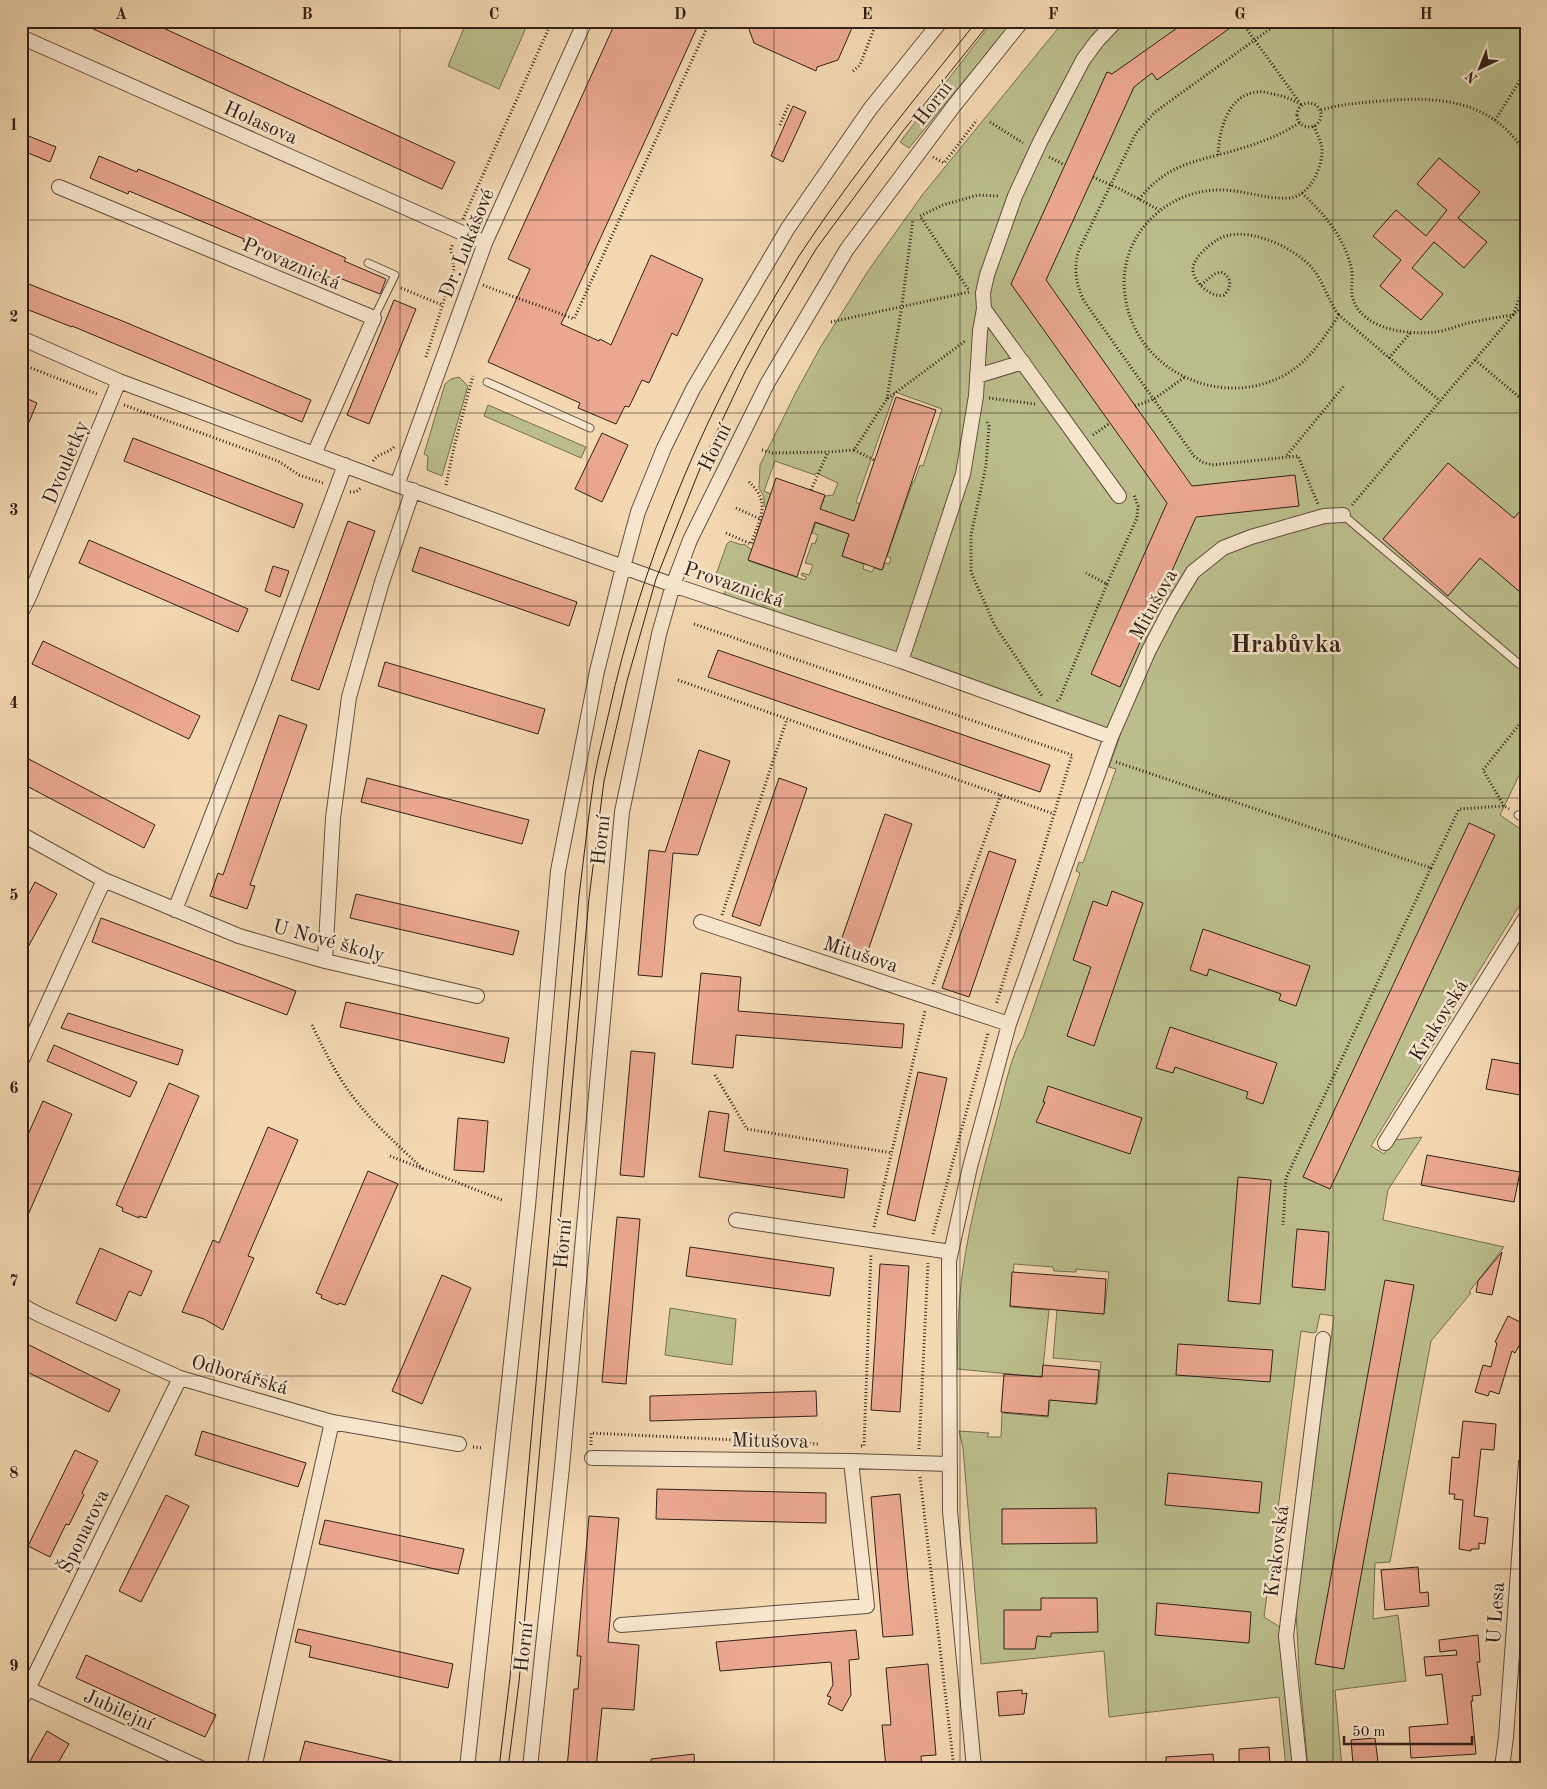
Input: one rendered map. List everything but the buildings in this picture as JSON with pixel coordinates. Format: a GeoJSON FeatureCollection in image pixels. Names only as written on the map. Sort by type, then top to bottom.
{"type":"FeatureCollection","features":[{"type":"Feature","properties":{"kind":"street","name":"Dr. Lukášové"},"geometry":{"type":"LineString","coordinates":[[397,484],[485,243],[585,21]]}},
{"type":"Feature","properties":{"kind":"street","name":"Horní"},"geometry":{"type":"LineString","coordinates":[[468,1768],[528,1206],[558,871],[597,671],[623,567],[638,512],[664,448],[693,389],[788,228],[870,109],[941,21]]}},
{"type":"Feature","properties":{"kind":"street","name":"Horní"},"geometry":{"type":"LineString","coordinates":[[530,1768],[563,1457],[622,812],[659,634],[673,585],[690,540],[767,384],[847,250],[953,107],[1022,21]]}},
{"type":"Feature","properties":{"kind":"street"},"geometry":{"type":"LineString","coordinates":[[901,661],[963,474],[976,396],[980,330],[984,309],[983,294],[987,275],[1015,196],[1036,150],[1083,60],[1097,41],[1116,21]]}},
{"type":"Feature","properties":{"kind":"street","name":"Holasova"},"geometry":{"type":"LineString","coordinates":[[21,37],[485,243]]}},
{"type":"Feature","properties":{"kind":"street","name":"Provaznická"},"geometry":{"type":"LineString","coordinates":[[59,186],[374,318]]}},
{"type":"Feature","properties":{"kind":"street"},"geometry":{"type":"LineString","coordinates":[[984,309],[1119,496]]}},
{"type":"Feature","properties":{"kind":"street"},"geometry":{"type":"LineString","coordinates":[[314,454],[374,318]]}},
{"type":"Feature","properties":{"kind":"street","name":"Provaznická"},"geometry":{"type":"LineString","coordinates":[[21,338],[120,380],[367,474],[673,585],[901,661],[1111,737]]}},
{"type":"Feature","properties":{"kind":"street"},"geometry":{"type":"LineString","coordinates":[[977,376],[1023,362]]}},
{"type":"Feature","properties":{"kind":"street","name":"Dvouletky"},"geometry":{"type":"LineString","coordinates":[[21,613],[26,593],[120,380]]}},
{"type":"Feature","properties":{"kind":"street"},"geometry":{"type":"LineString","coordinates":[[175,910],[263,684],[345,465]]}},
{"type":"Feature","properties":{"kind":"street"},"geometry":{"type":"LineString","coordinates":[[325,961],[333,818],[349,697],[382,582],[413,490]]}},
{"type":"Feature","properties":{"kind":"street","name":"Mitušova"},"geometry":{"type":"LineString","coordinates":[[974,1768],[950,1511],[948,1464],[949,1262],[970,1167],[1009,1024],[1111,737],[1149,650],[1193,572],[1223,548],[1250,537],[1324,516],[1343,514]]}},
{"type":"Feature","properties":{"kind":"street","name":"U Nové školy"},"geometry":{"type":"LineString","coordinates":[[21,834],[104,880],[239,936],[325,961],[477,996]]}},
{"type":"Feature","properties":{"kind":"street"},"geometry":{"type":"LineString","coordinates":[[21,1062],[104,880]]}},
{"type":"Feature","properties":{"kind":"street","name":"Krakovská"},"geometry":{"type":"LineString","coordinates":[[1385,1143],[1526,917]]}},
{"type":"Feature","properties":{"kind":"street","name":"Mitušova"},"geometry":{"type":"LineString","coordinates":[[701,922],[1009,1024]]}},
{"type":"Feature","properties":{"kind":"street"},"geometry":{"type":"LineString","coordinates":[[736,1220],[951,1252]]}},
{"type":"Feature","properties":{"kind":"street","name":"Odborářská"},"geometry":{"type":"LineString","coordinates":[[21,1305],[40,1316],[180,1378],[332,1422],[459,1444]]}},
{"type":"Feature","properties":{"kind":"street","name":"Krakovská"},"geometry":{"type":"LineString","coordinates":[[1300,1768],[1286,1636],[1323,1339]]}},
{"type":"Feature","properties":{"kind":"street","name":"Šponarova"},"geometry":{"type":"LineString","coordinates":[[24,1692],[180,1378]]}},
{"type":"Feature","properties":{"kind":"street"},"geometry":{"type":"LineString","coordinates":[[254,1768],[332,1422]]}},
{"type":"Feature","properties":{"kind":"street","name":"Mitušova"},"geometry":{"type":"LineString","coordinates":[[592,1458],[851,1460],[948,1464]]}},
{"type":"Feature","properties":{"kind":"street"},"geometry":{"type":"LineString","coordinates":[[621,1625],[867,1606],[851,1460]]}},
{"type":"Feature","properties":{"kind":"street","name":"U Lesa"},"geometry":{"type":"LineString","coordinates":[[1502,1768],[1506,1737],[1526,1462]]}},
{"type":"Feature","properties":{"kind":"street","name":"Jubilejní"},"geometry":{"type":"LineString","coordinates":[[24,1692],[201,1768]]}},
{"type":"Feature","properties":{"kind":"lane"},"geometry":{"type":"LineString","coordinates":[[368,263],[395,274],[374,318]]}},
{"type":"Feature","properties":{"kind":"lane"},"geometry":{"type":"LineString","coordinates":[[487,382],[590,428]]}},
{"type":"Feature","properties":{"kind":"lane"},"geometry":{"type":"LineString","coordinates":[[1343,514],[1519,664]]}},
{"type":"Feature","properties":{"kind":"lane"},"geometry":{"type":"LineString","coordinates":[[1518,815],[1526,820]]}},
{"type":"Feature","properties":{"kind":"path"},"geometry":{"type":"LineString","coordinates":[[424,362],[454,269],[451,250],[458,231],[552,21]]}},
{"type":"Feature","properties":{"kind":"path"},"geometry":{"type":"LineString","coordinates":[[471,281],[574,319],[710,21]]}},
{"type":"Feature","properties":{"kind":"path"},"geometry":{"type":"LineString","coordinates":[[853,71],[860,65],[877,21]]}},
{"type":"Feature","properties":{"kind":"path"},"geometry":{"type":"LineString","coordinates":[[1241,21],[1302,105]]}},
{"type":"Feature","properties":{"kind":"path"},"geometry":{"type":"LineString","coordinates":[[1281,21],[1155,112],[1136,132],[1079,250],[1075,267],[1076,279],[1084,301],[1194,456],[1202,462],[1212,465],[1298,456],[1324,516]]}},
{"type":"Feature","properties":{"kind":"path"},"geometry":{"type":"LineString","coordinates":[[1495,120],[1526,71]]}},
{"type":"Feature","properties":{"kind":"path"},"geometry":{"type":"LineString","coordinates":[[1218,155],[1218,142],[1223,124],[1236,101],[1258,92],[1284,96],[1302,105]]}},
{"type":"Feature","properties":{"kind":"path"},"geometry":{"type":"LineString","coordinates":[[1320,110],[1338,105],[1407,99],[1436,99],[1463,105],[1495,120],[1511,135],[1526,154]]}},
{"type":"Feature","properties":{"kind":"path"},"geometry":{"type":"LineString","coordinates":[[1314,103],[1320,110],[1321,120],[1314,126],[1306,127],[1299,122],[1297,115],[1302,105],[1314,103]]}},
{"type":"Feature","properties":{"kind":"path"},"geometry":{"type":"LineString","coordinates":[[780,125],[789,104]]}},
{"type":"Feature","properties":{"kind":"path"},"geometry":{"type":"LineString","coordinates":[[933,158],[944,162],[977,120]]}},
{"type":"Feature","properties":{"kind":"path"},"geometry":{"type":"LineString","coordinates":[[990,122],[1036,150]]}},
{"type":"Feature","properties":{"kind":"path"},"geometry":{"type":"LineString","coordinates":[[1139,199],[1150,185],[1164,175],[1191,163],[1263,142],[1280,135],[1299,122]]}},
{"type":"Feature","properties":{"kind":"path"},"geometry":{"type":"LineString","coordinates":[[1314,126],[1320,142],[1321,161],[1312,181],[1302,193],[1290,198],[1216,190],[1191,194],[1171,202],[1159,210],[1144,227],[1128,255],[1123,284],[1130,317],[1148,347],[1165,365],[1185,378],[1213,387],[1233,389],[1252,387],[1283,376],[1302,364],[1319,345],[1339,315]]}},
{"type":"Feature","properties":{"kind":"path"},"geometry":{"type":"LineString","coordinates":[[1093,177],[1159,210]]}},
{"type":"Feature","properties":{"kind":"path"},"geometry":{"type":"LineString","coordinates":[[1302,193],[1327,218],[1341,240],[1352,272],[1353,298],[1362,313],[1374,323],[1411,332],[1435,332],[1480,320],[1513,315]]}},
{"type":"Feature","properties":{"kind":"path"},"geometry":{"type":"LineString","coordinates":[[887,399],[913,219]]}},
{"type":"Feature","properties":{"kind":"path"},"geometry":{"type":"LineString","coordinates":[[1202,285],[1219,272],[1228,276],[1230,284],[1228,291],[1219,296],[1211,294],[1196,280],[1193,269],[1197,260],[1210,246],[1223,237],[1248,235],[1279,244],[1295,253],[1314,270],[1332,306],[1339,315],[1440,401]]}},
{"type":"Feature","properties":{"kind":"path"},"geometry":{"type":"LineString","coordinates":[[1513,315],[1526,280]]}},
{"type":"Feature","properties":{"kind":"path"},"geometry":{"type":"LineString","coordinates":[[390,283],[442,305]]}},
{"type":"Feature","properties":{"kind":"path"},"geometry":{"type":"LineString","coordinates":[[831,322],[969,291]]}},
{"type":"Feature","properties":{"kind":"path"},"geometry":{"type":"LineString","coordinates":[[1343,514],[1513,315],[1526,303]]}},
{"type":"Feature","properties":{"kind":"path"},"geometry":{"type":"LineString","coordinates":[[854,450],[887,399],[980,330]]}},
{"type":"Feature","properties":{"kind":"path"},"geometry":{"type":"LineString","coordinates":[[1390,358],[1411,332]]}},
{"type":"Feature","properties":{"kind":"path"},"geometry":{"type":"LineString","coordinates":[[1475,360],[1526,402]]}},
{"type":"Feature","properties":{"kind":"path"},"geometry":{"type":"LineString","coordinates":[[21,364],[112,400],[278,461],[300,475],[349,492],[356,492],[362,487],[376,457],[390,451],[397,443]]}},
{"type":"Feature","properties":{"kind":"path"},"geometry":{"type":"LineString","coordinates":[[446,485],[473,376]]}},
{"type":"Feature","properties":{"kind":"path"},"geometry":{"type":"LineString","coordinates":[[1135,406],[1154,399],[1185,378]]}},
{"type":"Feature","properties":{"kind":"path"},"geometry":{"type":"LineString","coordinates":[[1287,456],[1344,386]]}},
{"type":"Feature","properties":{"kind":"path"},"geometry":{"type":"LineString","coordinates":[[976,396],[1055,406]]}},
{"type":"Feature","properties":{"kind":"path"},"geometry":{"type":"LineString","coordinates":[[976,396],[989,426],[986,466],[971,535],[971,572],[995,626],[1044,700]]}},
{"type":"Feature","properties":{"kind":"path"},"geometry":{"type":"LineString","coordinates":[[1093,435],[1110,423]]}},
{"type":"Feature","properties":{"kind":"path"},"geometry":{"type":"LineString","coordinates":[[762,450],[773,453],[854,450],[874,460]]}},
{"type":"Feature","properties":{"kind":"path"},"geometry":{"type":"LineString","coordinates":[[811,490],[828,452]]}},
{"type":"Feature","properties":{"kind":"path"},"geometry":{"type":"LineString","coordinates":[[726,534],[751,544],[763,508],[761,497],[755,487],[748,481]]}},
{"type":"Feature","properties":{"kind":"path"},"geometry":{"type":"LineString","coordinates":[[736,508],[760,519]]}},
{"type":"Feature","properties":{"kind":"path"},"geometry":{"type":"LineString","coordinates":[[1055,703],[1060,698],[1107,584],[1086,573]]}},
{"type":"Feature","properties":{"kind":"path"},"geometry":{"type":"LineString","coordinates":[[694,624],[1072,755],[992,1018],[929,1249],[919,1463],[954,1768]]}},
{"type":"Feature","properties":{"kind":"path"},"geometry":{"type":"LineString","coordinates":[[678,680],[1054,814]]}},
{"type":"Feature","properties":{"kind":"path"},"geometry":{"type":"LineString","coordinates":[[1518,815],[1504,806],[1483,770],[1526,716]]}},
{"type":"Feature","properties":{"kind":"path"},"geometry":{"type":"LineString","coordinates":[[718,927],[788,719]]}},
{"type":"Feature","properties":{"kind":"path"},"geometry":{"type":"LineString","coordinates":[[1104,758],[1431,868]]}},
{"type":"Feature","properties":{"kind":"path"},"geometry":{"type":"LineString","coordinates":[[854,1445],[864,1446],[871,1240],[928,997],[1001,794]]}},
{"type":"Feature","properties":{"kind":"path"},"geometry":{"type":"LineString","coordinates":[[1283,1225],[1286,1178],[1459,809],[1504,806]]}},
{"type":"Feature","properties":{"kind":"path"},"geometry":{"type":"LineString","coordinates":[[312,1025],[328,1057],[348,1090],[369,1116],[423,1169]]}},
{"type":"Feature","properties":{"kind":"path"},"geometry":{"type":"LineString","coordinates":[[715,1076],[747,1129],[892,1153]]}},
{"type":"Feature","properties":{"kind":"path"},"geometry":{"type":"LineString","coordinates":[[390,1156],[502,1200]]}},
{"type":"Feature","properties":{"kind":"path"},"geometry":{"type":"LineString","coordinates":[[592,1458],[591,1433],[825,1444]]}},
{"type":"Feature","properties":{"kind":"green space"},"geometry":{"type":"Polygon","coordinates":[[[467,21],[529,21],[499,89],[448,66],[467,21]]]}},
{"type":"Feature","properties":{"kind":"green space"},"geometry":{"type":"Polygon","coordinates":[[[993,21],[1013,21],[909,148],[900,142],[993,21]]]}},
{"type":"Feature","properties":{"kind":"green space"},"geometry":{"type":"Polygon","coordinates":[[[1064,21],[1526,21],[1526,761],[1500,815],[1526,833],[1526,895],[1371,1146],[1384,1154],[1394,1140],[1422,1137],[1388,1190],[1383,1220],[1504,1247],[1469,1292],[1471,1293],[1431,1341],[1390,1562],[1375,1563],[1373,1619],[1398,1615],[1406,1681],[1335,1690],[1342,1768],[1308,1768],[1296,1610],[1334,1316],[1320,1314],[1316,1332],[1301,1331],[1264,1617],[1280,1627],[1293,1768],[1286,1768],[1279,1697],[1109,1717],[1104,1651],[981,1664],[963,1448],[959,1431],[989,1433],[987,1437],[1001,1437],[1002,1413],[1048,1417],[1050,1400],[1097,1404],[1101,1362],[1053,1358],[1057,1310],[1104,1314],[1109,1272],[1076,1269],[1076,1272],[1054,1271],[1053,1267],[1014,1264],[1010,1307],[1049,1310],[1042,1377],[957,1369],[959,1306],[963,1269],[979,1187],[1009,1070],[1019,1043],[1023,1038],[1080,873],[1076,871],[1079,862],[1083,863],[1116,769],[1109,767],[1121,733],[724,596],[726,588],[720,585],[715,577],[727,544],[730,541],[744,544],[752,550],[749,561],[805,580],[806,577],[801,575],[802,573],[809,575],[813,565],[805,563],[812,543],[815,544],[818,535],[812,533],[816,523],[849,534],[842,556],[864,564],[863,569],[872,572],[874,568],[882,570],[885,563],[889,564],[891,558],[887,556],[913,482],[920,465],[923,466],[942,409],[895,392],[856,502],[860,504],[854,522],[820,510],[825,496],[833,495],[838,483],[816,473],[815,475],[775,461],[764,491],[771,494],[767,508],[764,506],[764,497],[759,488],[760,465],[820,348],[868,271],[923,194],[1064,21]]]}},
{"type":"Feature","properties":{"kind":"green space"},"geometry":{"type":"Polygon","coordinates":[[[459,377],[468,386],[442,476],[427,470],[428,456],[424,454],[445,384],[451,379],[459,377]]]}},
{"type":"Feature","properties":{"kind":"green space"},"geometry":{"type":"Polygon","coordinates":[[[488,405],[586,447],[581,458],[484,416],[488,405]]]}},
{"type":"Feature","properties":{"kind":"green space"},"geometry":{"type":"Polygon","coordinates":[[[670,1308],[736,1319],[732,1365],[665,1355],[670,1308]]]}},
{"type":"Feature","properties":{"kind":"tram line"},"geometry":{"type":"LineString","coordinates":[[499,1768],[510,1678],[579,896],[594,779],[622,658],[655,551],[675,499],[697,447],[746,347],[794,264],[827,215],[890,131],[977,21]]}},
{"type":"Feature","properties":{"kind":"tram line"},"geometry":{"type":"LineString","coordinates":[[508,1768],[519,1682],[589,898],[604,781],[627,681],[656,579],[703,461],[745,372],[767,331],[816,249],[903,131],[991,21]]}},
{"type":"Feature","properties":{"kind":"district","name":"Hrabůvka"},"geometry":{"type":"Point","coordinates":[1286,643]}}]}
